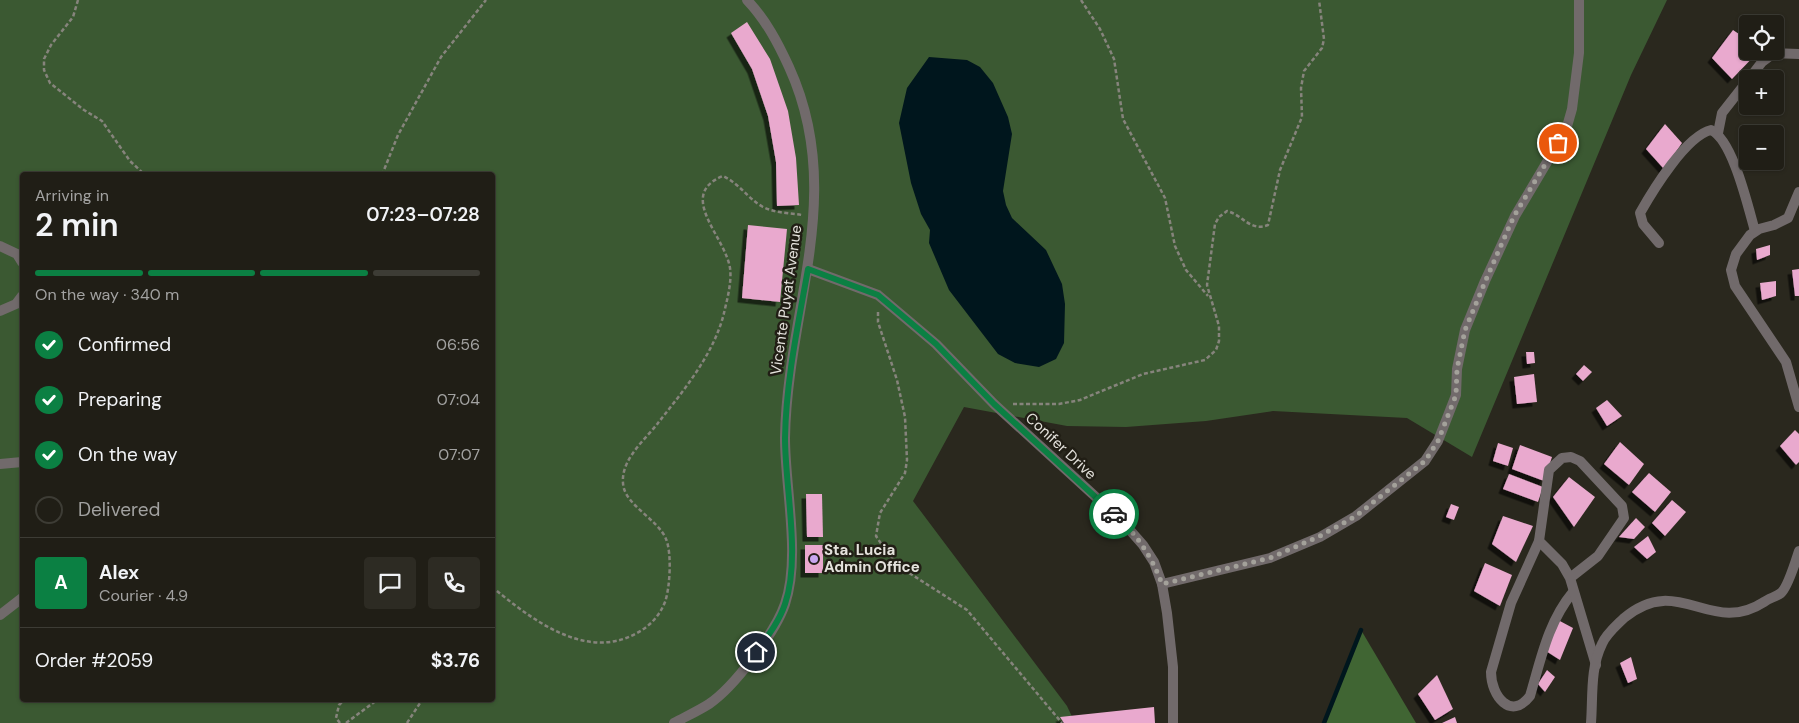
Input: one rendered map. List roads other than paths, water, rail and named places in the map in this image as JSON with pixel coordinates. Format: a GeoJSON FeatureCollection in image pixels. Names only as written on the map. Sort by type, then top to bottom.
{"type":"FeatureCollection","features":[{"type":"Feature","properties":{"kind":"street","name":"Vicente Puyat Avenue"},"geometry":{"type":"LineString","coordinates":[[674,723],[710,703],[746,667],[776,624],[786,603],[792,547],[785,439],[787,400],[808,269],[816,188],[810,125],[798,86],[775,37],[747,0]]}},
{"type":"Feature","properties":{"kind":"street"},"geometry":{"type":"LineString","coordinates":[[1162,584],[1270,558],[1320,536],[1356,516],[1425,461],[1438,441],[1456,395],[1457,369],[1465,330],[1485,282],[1514,216],[1566,130],[1572,109],[1579,53],[1579,0]]}},
{"type":"Feature","properties":{"kind":"street"},"geometry":{"type":"LineString","coordinates":[[1755,70],[1774,53],[1799,54]]}},
{"type":"Feature","properties":{"kind":"street"},"geometry":{"type":"LineString","coordinates":[[1739,91],[1722,113],[1718,133],[1734,167],[1754,231]]}},
{"type":"Feature","properties":{"kind":"street"},"geometry":{"type":"LineString","coordinates":[[1659,243],[1643,224],[1640,213],[1686,148],[1702,132],[1711,130],[1718,133]]}},
{"type":"Feature","properties":{"kind":"street"},"geometry":{"type":"LineString","coordinates":[[1799,192],[1788,218],[1774,225],[1754,231],[1732,262],[1732,278],[1735,286],[1786,362],[1799,408]]}},
{"type":"Feature","properties":{"kind":"street"},"geometry":{"type":"LineString","coordinates":[[0,246],[8,248],[20,260]]}},
{"type":"Feature","properties":{"kind":"street","name":"Conifer Drive"},"geometry":{"type":"LineString","coordinates":[[808,269],[878,295],[936,344],[994,404],[1121,520],[1143,545],[1154,562],[1162,584],[1173,667],[1173,723]]}},
{"type":"Feature","properties":{"kind":"street"},"geometry":{"type":"LineString","coordinates":[[0,311],[16,304],[20,299]]}},
{"type":"Feature","properties":{"kind":"street"},"geometry":{"type":"LineString","coordinates":[[1570,578],[1594,560],[1624,518],[1622,506],[1580,461],[1562,458],[1549,470],[1539,541],[1511,603],[1491,672],[1491,684],[1495,694],[1502,702],[1516,706],[1525,703],[1530,696],[1548,632],[1562,605],[1573,592]]}},
{"type":"Feature","properties":{"kind":"street"},"geometry":{"type":"LineString","coordinates":[[0,464],[20,462]]}},
{"type":"Feature","properties":{"kind":"street"},"geometry":{"type":"LineString","coordinates":[[1539,541],[1558,559],[1570,578],[1596,665]]}},
{"type":"Feature","properties":{"kind":"street"},"geometry":{"type":"LineString","coordinates":[[1591,723],[1590,701],[1596,665],[1602,643],[1616,625],[1636,609],[1651,602],[1670,600],[1715,612],[1734,614],[1754,608],[1783,592],[1799,551]]}},
{"type":"Feature","properties":{"kind":"street"},"geometry":{"type":"LineString","coordinates":[[0,615],[20,600]]}},
{"type":"Feature","properties":{"kind":"water"},"geometry":{"type":"Polygon","coordinates":[[[929,57],[967,60],[980,67],[993,83],[1008,117],[1012,134],[1003,191],[1006,205],[1012,218],[1046,250],[1062,284],[1065,304],[1064,343],[1056,359],[1039,367],[1015,363],[998,354],[949,290],[929,243],[930,230],[921,214],[911,183],[899,123],[907,88],[929,57]]]}},
{"type":"Feature","properties":{"kind":"waterway"},"geometry":{"type":"LineString","coordinates":[[1324,723],[1361,630]]}},
{"type":"Feature","properties":{"kind":"place","name":"Sta. Lucia Admin Office"},"geometry":{"type":"Point","coordinates":[814,559]}}]}
